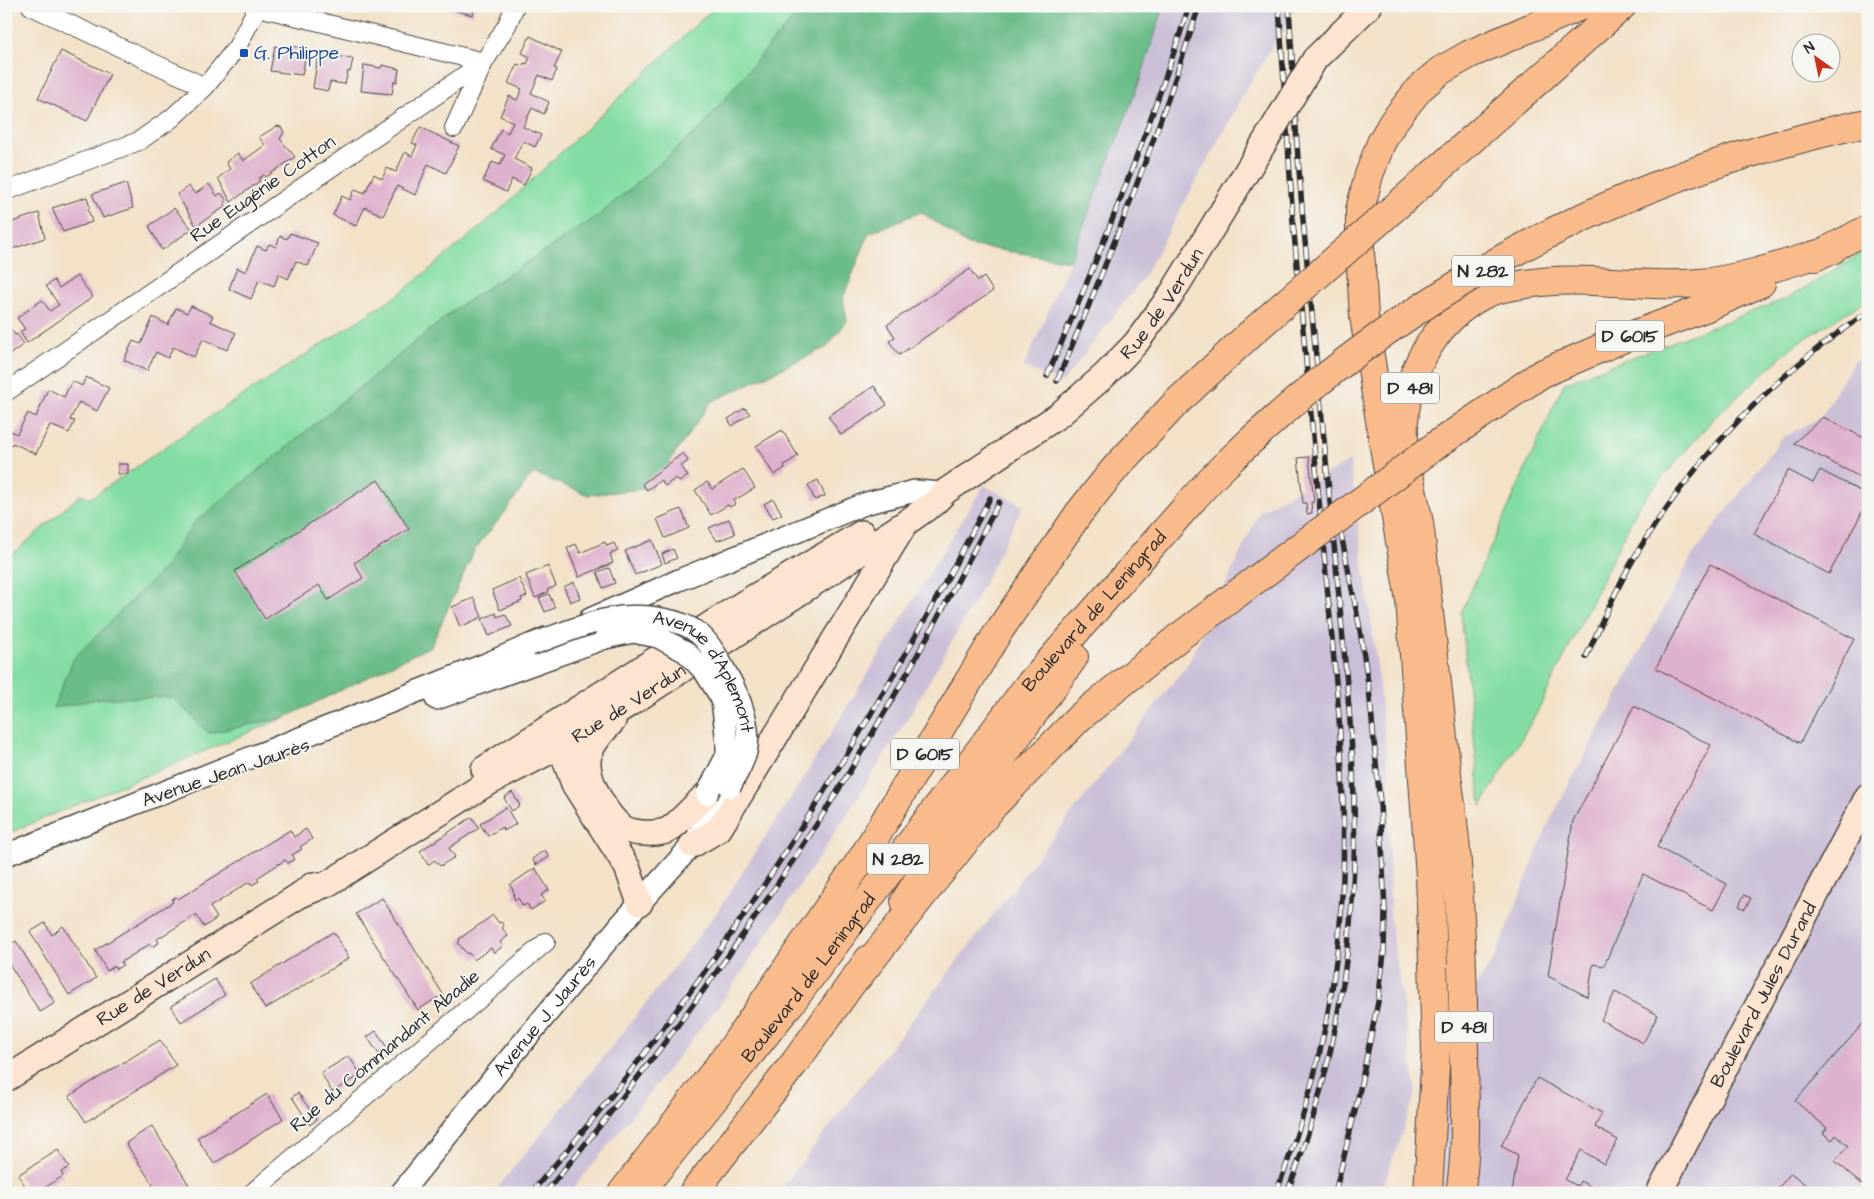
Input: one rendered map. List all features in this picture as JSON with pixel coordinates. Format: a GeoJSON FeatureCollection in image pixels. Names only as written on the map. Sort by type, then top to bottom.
{"type":"FeatureCollection","features":[{"type":"Feature","properties":{"kind":"main road","name":"Rue de Verdun"},"geometry":{"type":"LineString","coordinates":[[6,1079],[300,895],[325,875],[412,816],[788,576],[908,507],[944,492],[1059,416],[1105,375],[1136,343],[1171,295],[1315,59],[1342,6]]}},
{"type":"Feature","properties":{"kind":"main road","name":"Rue de Verdun"},"geometry":{"type":"LineString","coordinates":[[1315,59],[1369,6]]}},
{"type":"Feature","properties":{"kind":"main road","name":"D 481"},"geometry":{"type":"LineString","coordinates":[[1428,1193],[1436,1049],[1430,876],[1410,600],[1364,316],[1360,250],[1360,210],[1368,175],[1381,143],[1393,122],[1420,88],[1440,72],[1470,54],[1581,6]]}},
{"type":"Feature","properties":{"kind":"main road","name":"D 6015"},"geometry":{"type":"LineString","coordinates":[[622,1193],[733,1047],[864,854],[998,634],[1079,513],[1117,466],[1176,403],[1249,335],[1622,6]]}},
{"type":"Feature","properties":{"kind":"main road","name":"N 282"},"geometry":{"type":"LineString","coordinates":[[1164,532],[1220,471],[1320,382],[1376,340],[1476,274],[1536,240],[1607,206],[1669,180],[1736,157],[1868,123]]}},
{"type":"Feature","properties":{"kind":"main road","name":"D 6015"},"geometry":{"type":"LineString","coordinates":[[857,978],[994,805],[1080,717],[1179,637],[1439,443],[1541,374],[1622,339],[1705,308],[1832,250],[1868,229]]}},
{"type":"Feature","properties":{"kind":"main road","name":"D 481"},"geometry":{"type":"LineString","coordinates":[[1460,1193],[1465,1166],[1464,1035],[1457,861],[1420,528],[1404,449],[1404,422],[1408,396],[1419,363],[1428,345],[1439,331],[1464,307],[1493,290],[1561,280],[1591,279],[1635,284],[1672,285],[1704,283],[1734,278],[1832,250]]}},
{"type":"Feature","properties":{"kind":"main road","name":"Rue de Verdun"},"geometry":{"type":"LineString","coordinates":[[300,895],[329,884],[484,784],[568,742],[637,699],[904,524],[934,503],[944,492]]}},
{"type":"Feature","properties":{"kind":"main road"},"geometry":{"type":"LineString","coordinates":[[692,845],[719,829],[904,524]]}},
{"type":"Feature","properties":{"kind":"main road","name":"Boulevard de Leningrad"},"geometry":{"type":"LineString","coordinates":[[693,1193],[796,1061],[857,978],[946,836],[1164,532]]}},
{"type":"Feature","properties":{"kind":"main road","name":"Boulevard de Leningrad"},"geometry":{"type":"LineString","coordinates":[[639,1193],[793,1000],[1028,687],[1164,532]]}},
{"type":"Feature","properties":{"kind":"main road"},"geometry":{"type":"LineString","coordinates":[[594,699],[570,728],[566,762],[574,784],[627,867],[640,903]]}},
{"type":"Feature","properties":{"kind":"main road"},"geometry":{"type":"LineString","coordinates":[[637,699],[611,723],[592,748],[588,762],[590,781],[603,805],[624,828],[646,834],[668,830],[719,791]]}},
{"type":"Feature","properties":{"kind":"main road"},"geometry":{"type":"LineString","coordinates":[[484,784],[536,770],[563,777],[574,784]]}},
{"type":"Feature","properties":{"kind":"main road","name":"Boulevard Jules Durand"},"geometry":{"type":"LineString","coordinates":[[1659,1193],[1868,796]]}},
{"type":"Feature","properties":{"kind":"street"},"geometry":{"type":"LineString","coordinates":[[31,6],[205,87]]}},
{"type":"Feature","properties":{"kind":"street"},"geometry":{"type":"LineString","coordinates":[[454,128],[484,62],[515,6]]}},
{"type":"Feature","properties":{"kind":"street"},"geometry":{"type":"LineString","coordinates":[[6,191],[139,141],[172,118],[205,87],[237,47],[258,7],[484,62]]}},
{"type":"Feature","properties":{"kind":"street","name":"Rue Eugénie Cotton"},"geometry":{"type":"LineString","coordinates":[[6,392],[484,62]]}},
{"type":"Feature","properties":{"kind":"street"},"geometry":{"type":"LineString","coordinates":[[530,645],[679,580],[867,503],[915,491],[944,492]]}},
{"type":"Feature","properties":{"kind":"street","name":"Avenue d'Aplemont"},"geometry":{"type":"LineString","coordinates":[[530,645],[605,619],[625,616],[648,616],[676,622],[698,633],[716,655],[743,708],[748,741],[746,754],[719,791]]}},
{"type":"Feature","properties":{"kind":"street","name":"Avenue d'Aplemont"},"geometry":{"type":"LineString","coordinates":[[605,638],[633,632],[658,636],[686,652],[704,672],[722,699],[727,755],[719,791]]}},
{"type":"Feature","properties":{"kind":"street","name":"Avenue Jean Jaurès"},"geometry":{"type":"LineString","coordinates":[[127,808],[605,638]]}},
{"type":"Feature","properties":{"kind":"street","name":"Avenue Jean Jaurès"},"geometry":{"type":"LineString","coordinates":[[127,808],[530,645]]}},
{"type":"Feature","properties":{"kind":"street"},"geometry":{"type":"LineString","coordinates":[[692,845],[719,791]]}},
{"type":"Feature","properties":{"kind":"street"},"geometry":{"type":"LineString","coordinates":[[6,855],[127,808]]}},
{"type":"Feature","properties":{"kind":"street","name":"Avenue J. Jaurès"},"geometry":{"type":"LineString","coordinates":[[401,1193],[496,1074],[640,903],[692,845]]}},
{"type":"Feature","properties":{"kind":"street","name":"Rue du Commandant Abadie"},"geometry":{"type":"LineString","coordinates":[[252,1193],[546,942]]}},
{"type":"Feature","properties":{"kind":"shaded area"},"geometry":{"type":"Polygon","coordinates":[[[1164,6],[1297,6],[1247,88],[1143,278],[1062,383],[1024,367],[1070,261],[1140,80],[1164,6]]]}},
{"type":"Feature","properties":{"kind":"shaded area"},"geometry":{"type":"Polygon","coordinates":[[[1868,354],[1868,1193],[1419,1193],[1424,1059],[1495,958],[1548,824],[1692,556],[1782,438],[1821,417],[1854,361],[1868,354]]]}},
{"type":"Feature","properties":{"kind":"shaded area"},"geometry":{"type":"Polygon","coordinates":[[[1350,461],[1377,666],[1389,780],[1390,919],[1416,1092],[1381,1193],[778,1193],[1189,662],[1260,511],[1350,461]]]}},
{"type":"Feature","properties":{"kind":"shaded area"},"geometry":{"type":"Polygon","coordinates":[[[984,485],[1023,506],[976,599],[911,713],[829,842],[721,1003],[570,1193],[493,1193],[610,1049],[715,915],[804,777],[984,485]]]}},
{"type":"Feature","properties":{"kind":"green space"},"geometry":{"type":"Polygon","coordinates":[[[716,6],[805,6],[772,42],[701,128],[598,216],[458,307],[194,523],[163,569],[74,658],[54,708],[102,698],[172,697],[209,733],[286,717],[6,834],[6,560],[80,495],[91,498],[196,426],[402,292],[497,213],[716,6]]]}},
{"type":"Feature","properties":{"kind":"green space"},"geometry":{"type":"Polygon","coordinates":[[[805,6],[1164,6],[1140,80],[1070,261],[968,245],[921,212],[869,233],[843,298],[847,321],[827,347],[711,402],[651,488],[588,495],[533,473],[506,511],[475,549],[431,646],[286,717],[209,733],[172,697],[102,698],[53,708],[74,658],[163,569],[194,523],[458,307],[598,216],[701,128],[772,42],[805,6]]]}},
{"type":"Feature","properties":{"kind":"green space"},"geometry":{"type":"Polygon","coordinates":[[[1868,249],[1868,299],[1792,347],[1713,419],[1639,505],[1536,714],[1481,806],[1461,613],[1564,383],[1788,298],[1868,249]]]}},
{"type":"Feature","properties":{"kind":"building"},"geometry":{"type":"Polygon","coordinates":[[[436,6],[472,6],[471,8],[474,8],[473,15],[436,6]]]}},
{"type":"Feature","properties":{"kind":"building"},"geometry":{"type":"Polygon","coordinates":[[[530,36],[562,52],[554,68],[557,69],[552,81],[539,75],[531,93],[549,102],[544,114],[532,108],[523,127],[541,135],[535,147],[523,141],[514,159],[532,168],[524,185],[512,179],[506,192],[483,181],[492,162],[500,165],[505,155],[491,149],[501,129],[508,133],[513,122],[500,116],[509,96],[517,100],[522,89],[508,83],[517,64],[523,66],[524,63],[527,64],[530,57],[522,53],[530,36]]]}},
{"type":"Feature","properties":{"kind":"building"},"geometry":{"type":"Polygon","coordinates":[[[275,46],[290,49],[291,46],[307,49],[302,75],[270,71],[275,46]]]}},
{"type":"Feature","properties":{"kind":"building"},"geometry":{"type":"Polygon","coordinates":[[[61,51],[110,74],[87,121],[38,98],[61,51]]]}},
{"type":"Feature","properties":{"kind":"building"},"geometry":{"type":"Polygon","coordinates":[[[318,55],[335,59],[335,56],[353,59],[345,84],[330,82],[328,91],[313,88],[318,55]]]}},
{"type":"Feature","properties":{"kind":"building"},"geometry":{"type":"Polygon","coordinates":[[[364,65],[381,68],[382,65],[399,69],[397,82],[394,81],[392,94],[361,91],[364,65]]]}},
{"type":"Feature","properties":{"kind":"building"},"geometry":{"type":"Polygon","coordinates":[[[277,126],[281,127],[284,132],[280,139],[295,157],[266,177],[264,175],[258,179],[260,181],[231,202],[218,178],[230,169],[226,162],[238,153],[243,161],[265,145],[259,137],[277,126]]]}},
{"type":"Feature","properties":{"kind":"building"},"geometry":{"type":"Polygon","coordinates":[[[420,127],[459,146],[446,173],[428,164],[415,195],[397,186],[383,216],[365,207],[356,226],[333,215],[342,196],[350,200],[355,189],[365,193],[374,174],[382,179],[387,168],[396,172],[405,152],[412,156],[417,145],[412,143],[420,127]]]}},
{"type":"Feature","properties":{"kind":"building"},"geometry":{"type":"Polygon","coordinates":[[[126,183],[133,208],[103,218],[92,194],[126,183]]]}},
{"type":"Feature","properties":{"kind":"building"},"geometry":{"type":"Polygon","coordinates":[[[209,184],[217,196],[221,193],[227,201],[224,203],[226,206],[196,226],[177,194],[189,186],[195,194],[209,184]]]}},
{"type":"Feature","properties":{"kind":"building"},"geometry":{"type":"Polygon","coordinates":[[[87,197],[92,222],[63,232],[52,208],[87,197]]]}},
{"type":"Feature","properties":{"kind":"building"},"geometry":{"type":"Polygon","coordinates":[[[174,208],[192,229],[162,250],[149,226],[174,208]]]}},
{"type":"Feature","properties":{"kind":"building"},"geometry":{"type":"Polygon","coordinates":[[[39,213],[45,238],[6,251],[6,224],[39,213]]]}},
{"type":"Feature","properties":{"kind":"building"},"geometry":{"type":"Polygon","coordinates":[[[290,233],[318,243],[308,266],[296,261],[288,279],[279,274],[274,286],[259,280],[251,299],[229,289],[237,268],[246,272],[257,246],[266,250],[269,244],[276,247],[280,236],[287,239],[290,233]]]}},
{"type":"Feature","properties":{"kind":"building"},"geometry":{"type":"Polygon","coordinates":[[[970,269],[978,281],[984,277],[993,291],[899,355],[889,341],[895,337],[887,325],[970,269]]]}},
{"type":"Feature","properties":{"kind":"building"},"geometry":{"type":"Polygon","coordinates":[[[77,276],[93,297],[27,343],[20,332],[25,329],[17,318],[42,300],[50,311],[59,305],[46,286],[54,280],[59,288],[77,276]]]}},
{"type":"Feature","properties":{"kind":"building"},"geometry":{"type":"Polygon","coordinates":[[[191,306],[213,316],[210,321],[236,333],[227,350],[203,339],[194,357],[173,347],[168,358],[156,352],[147,371],[124,360],[133,341],[141,344],[153,317],[168,325],[176,308],[187,313],[191,306]]]}},
{"type":"Feature","properties":{"kind":"building"},"geometry":{"type":"Polygon","coordinates":[[[6,322],[24,344],[6,357],[6,322]]]}},
{"type":"Feature","properties":{"kind":"building"},"geometry":{"type":"Polygon","coordinates":[[[86,377],[109,388],[97,411],[79,402],[70,420],[75,421],[69,433],[50,425],[36,454],[13,443],[12,445],[6,442],[6,429],[17,434],[28,413],[36,417],[48,389],[64,397],[72,381],[82,386],[86,377]]]}},
{"type":"Feature","properties":{"kind":"building"},"geometry":{"type":"Polygon","coordinates":[[[874,386],[887,405],[841,435],[828,416],[874,386]]]}},
{"type":"Feature","properties":{"kind":"building"},"geometry":{"type":"Polygon","coordinates":[[[745,408],[750,414],[732,426],[728,419],[745,408]]]}},
{"type":"Feature","properties":{"kind":"building"},"geometry":{"type":"Polygon","coordinates":[[[1823,417],[1868,440],[1868,481],[1794,443],[1823,417]]]}},
{"type":"Feature","properties":{"kind":"building"},"geometry":{"type":"Polygon","coordinates":[[[782,430],[798,456],[784,465],[785,468],[774,475],[756,446],[782,430]]]}},
{"type":"Feature","properties":{"kind":"building"},"geometry":{"type":"Polygon","coordinates":[[[683,453],[688,461],[681,466],[688,476],[679,482],[676,478],[665,486],[661,480],[647,490],[642,484],[683,453]]]}},
{"type":"Feature","properties":{"kind":"building"},"geometry":{"type":"Polygon","coordinates":[[[1309,457],[1314,502],[1311,502],[1312,513],[1307,514],[1306,503],[1303,503],[1298,458],[1309,457]]]}},
{"type":"Feature","properties":{"kind":"building"},"geometry":{"type":"Polygon","coordinates":[[[118,464],[128,464],[128,474],[118,474],[118,464]]]}},
{"type":"Feature","properties":{"kind":"building"},"geometry":{"type":"Polygon","coordinates":[[[743,469],[755,488],[733,501],[735,504],[730,507],[728,505],[711,515],[695,490],[707,482],[712,489],[743,469]]]}},
{"type":"Feature","properties":{"kind":"building"},"geometry":{"type":"Polygon","coordinates":[[[1788,470],[1813,483],[1820,470],[1868,495],[1868,501],[1829,574],[1754,534],[1788,470]]]}},
{"type":"Feature","properties":{"kind":"building"},"geometry":{"type":"Polygon","coordinates":[[[378,480],[409,529],[354,563],[363,578],[328,600],[319,585],[265,619],[235,571],[378,480]]]}},
{"type":"Feature","properties":{"kind":"building"},"geometry":{"type":"Polygon","coordinates":[[[818,480],[825,496],[815,500],[808,485],[818,480]]]}},
{"type":"Feature","properties":{"kind":"building"},"geometry":{"type":"Polygon","coordinates":[[[773,499],[782,514],[773,518],[764,504],[773,499]]]}},
{"type":"Feature","properties":{"kind":"building"},"geometry":{"type":"Polygon","coordinates":[[[681,509],[689,528],[665,538],[657,519],[681,509]]]}},
{"type":"Feature","properties":{"kind":"building"},"geometry":{"type":"Polygon","coordinates":[[[729,519],[735,534],[717,541],[709,528],[729,519]]]}},
{"type":"Feature","properties":{"kind":"building"},"geometry":{"type":"Polygon","coordinates":[[[652,540],[662,564],[635,575],[625,551],[652,540]]]}},
{"type":"Feature","properties":{"kind":"building"},"geometry":{"type":"Polygon","coordinates":[[[605,542],[607,546],[614,543],[618,551],[610,554],[613,563],[579,577],[567,548],[576,544],[580,553],[605,542]]]}},
{"type":"Feature","properties":{"kind":"building"},"geometry":{"type":"Polygon","coordinates":[[[673,549],[677,558],[665,563],[662,554],[673,549]]]}},
{"type":"Feature","properties":{"kind":"building"},"geometry":{"type":"Polygon","coordinates":[[[1710,564],[1854,639],[1800,743],[1656,668],[1710,564]]]}},
{"type":"Feature","properties":{"kind":"building"},"geometry":{"type":"Polygon","coordinates":[[[548,566],[556,586],[535,598],[526,575],[548,566]]]}},
{"type":"Feature","properties":{"kind":"building"},"geometry":{"type":"Polygon","coordinates":[[[609,568],[615,583],[603,588],[597,572],[609,568]]]}},
{"type":"Feature","properties":{"kind":"building"},"geometry":{"type":"Polygon","coordinates":[[[519,578],[527,596],[521,598],[522,601],[500,610],[492,590],[519,578]]]}},
{"type":"Feature","properties":{"kind":"building"},"geometry":{"type":"Polygon","coordinates":[[[574,582],[580,598],[570,602],[564,587],[574,582]]]}},
{"type":"Feature","properties":{"kind":"building"},"geometry":{"type":"Polygon","coordinates":[[[549,594],[555,608],[545,612],[539,598],[549,594]]]}},
{"type":"Feature","properties":{"kind":"building"},"geometry":{"type":"Polygon","coordinates":[[[474,598],[482,617],[460,627],[452,607],[474,598]]]}},
{"type":"Feature","properties":{"kind":"building"},"geometry":{"type":"Polygon","coordinates":[[[496,613],[497,617],[505,614],[512,626],[489,636],[482,619],[496,613]]]}},
{"type":"Feature","properties":{"kind":"building"},"geometry":{"type":"Polygon","coordinates":[[[1634,706],[1711,745],[1657,847],[1727,884],[1713,910],[1643,874],[1604,966],[1593,964],[1588,997],[1548,976],[1573,821],[1634,706]]]}},
{"type":"Feature","properties":{"kind":"building"},"geometry":{"type":"Polygon","coordinates":[[[512,792],[520,805],[512,811],[504,798],[512,792]]]}},
{"type":"Feature","properties":{"kind":"building"},"geometry":{"type":"Polygon","coordinates":[[[506,807],[516,824],[504,831],[502,827],[488,836],[480,824],[506,807]]]}},
{"type":"Feature","properties":{"kind":"building"},"geometry":{"type":"Polygon","coordinates":[[[472,817],[479,828],[449,848],[455,857],[440,866],[435,860],[428,865],[420,851],[472,817]]]}},
{"type":"Feature","properties":{"kind":"building"},"geometry":{"type":"Polygon","coordinates":[[[306,829],[312,839],[300,847],[302,849],[292,855],[295,859],[288,863],[285,860],[257,878],[259,881],[252,885],[249,882],[210,907],[217,918],[204,927],[196,915],[157,939],[159,943],[152,947],[150,944],[121,962],[123,965],[116,969],[114,966],[107,971],[95,950],[173,902],[172,899],[176,897],[178,899],[290,830],[294,837],[306,829]]]}},
{"type":"Feature","properties":{"kind":"building"},"geometry":{"type":"Polygon","coordinates":[[[545,850],[549,857],[536,865],[532,859],[545,850]]]}},
{"type":"Feature","properties":{"kind":"building"},"geometry":{"type":"Polygon","coordinates":[[[535,868],[549,890],[541,895],[545,901],[531,910],[527,904],[523,906],[518,898],[515,900],[513,895],[515,894],[510,885],[535,868]]]}},
{"type":"Feature","properties":{"kind":"building"},"geometry":{"type":"Polygon","coordinates":[[[1744,895],[1751,898],[1745,909],[1739,906],[1744,895]]]}},
{"type":"Feature","properties":{"kind":"building"},"geometry":{"type":"Polygon","coordinates":[[[382,898],[443,994],[418,1010],[356,914],[382,898]]]}},
{"type":"Feature","properties":{"kind":"building"},"geometry":{"type":"Polygon","coordinates":[[[493,915],[504,926],[502,928],[508,936],[500,942],[503,946],[494,953],[491,948],[474,960],[458,943],[459,939],[493,915]]]}},
{"type":"Feature","properties":{"kind":"building"},"geometry":{"type":"Polygon","coordinates":[[[45,923],[52,935],[63,926],[96,978],[69,995],[30,932],[45,923]]]}},
{"type":"Feature","properties":{"kind":"building"},"geometry":{"type":"Polygon","coordinates":[[[333,932],[349,958],[265,1009],[250,984],[333,932]]]}},
{"type":"Feature","properties":{"kind":"building"},"geometry":{"type":"Polygon","coordinates":[[[16,941],[55,1003],[40,1012],[6,959],[6,947],[16,941]]]}},
{"type":"Feature","properties":{"kind":"building"},"geometry":{"type":"Polygon","coordinates":[[[215,979],[225,995],[181,1022],[171,1006],[215,979]]]}},
{"type":"Feature","properties":{"kind":"building"},"geometry":{"type":"Polygon","coordinates":[[[1615,992],[1658,1015],[1643,1043],[1601,1020],[1615,992]]]}},
{"type":"Feature","properties":{"kind":"building"},"geometry":{"type":"Polygon","coordinates":[[[1868,1018],[1868,1189],[1835,1161],[1848,1146],[1836,1135],[1832,1140],[1823,1133],[1827,1128],[1795,1101],[1868,1018]]]}},
{"type":"Feature","properties":{"kind":"building"},"geometry":{"type":"Polygon","coordinates":[[[376,1031],[392,1055],[383,1060],[367,1037],[376,1031]]]}},
{"type":"Feature","properties":{"kind":"building"},"geometry":{"type":"Polygon","coordinates":[[[160,1040],[176,1065],[86,1122],[69,1096],[160,1040]]]}},
{"type":"Feature","properties":{"kind":"building"},"geometry":{"type":"Polygon","coordinates":[[[349,1056],[361,1075],[332,1092],[321,1073],[349,1056]]]}},
{"type":"Feature","properties":{"kind":"building"},"geometry":{"type":"Polygon","coordinates":[[[1537,1078],[1602,1113],[1595,1127],[1618,1140],[1604,1164],[1581,1150],[1565,1180],[1578,1186],[1580,1181],[1600,1191],[1599,1193],[1512,1193],[1518,1155],[1501,1146],[1537,1078]]]}},
{"type":"Feature","properties":{"kind":"building"},"geometry":{"type":"Polygon","coordinates":[[[298,1093],[317,1119],[310,1125],[292,1097],[298,1093]]]}},
{"type":"Feature","properties":{"kind":"building"},"geometry":{"type":"Polygon","coordinates":[[[267,1094],[283,1119],[214,1164],[197,1138],[267,1094]]]}},
{"type":"Feature","properties":{"kind":"building"},"geometry":{"type":"Polygon","coordinates":[[[152,1126],[194,1193],[158,1193],[126,1143],[152,1126]]]}},
{"type":"Feature","properties":{"kind":"building"},"geometry":{"type":"Polygon","coordinates":[[[58,1150],[69,1167],[61,1172],[63,1176],[40,1191],[37,1187],[29,1192],[18,1175],[58,1150]]]}},
{"type":"Feature","properties":{"kind":"building"},"geometry":{"type":"Polygon","coordinates":[[[1791,1173],[1812,1190],[1815,1193],[1774,1193],[1791,1173]]]}},
{"type":"Feature","properties":{"kind":"railway"},"geometry":{"type":"LineString","coordinates":[[1047,376],[1123,193],[1189,6]]}},
{"type":"Feature","properties":{"kind":"railway"},"geometry":{"type":"LineString","coordinates":[[1057,381],[1133,195],[1184,54],[1199,6]]}},
{"type":"Feature","properties":{"kind":"railway"},"geometry":{"type":"LineString","coordinates":[[1276,1193],[1302,1117],[1323,1038],[1341,918],[1344,834],[1338,703],[1293,222],[1279,6]]}},
{"type":"Feature","properties":{"kind":"railway"},"geometry":{"type":"LineString","coordinates":[[1287,1193],[1314,1113],[1334,1032],[1348,949],[1354,865],[1354,790],[1350,715],[1303,220],[1289,6]]}},
{"type":"Feature","properties":{"kind":"railway"},"geometry":{"type":"LineString","coordinates":[[1586,657],[1632,561],[1663,513],[1713,448],[1741,418],[1802,361],[1868,312]]}},
{"type":"Feature","properties":{"kind":"railway"},"geometry":{"type":"LineString","coordinates":[[531,1193],[598,1113],[662,1030],[723,946],[781,859],[837,771],[890,681],[990,498]]}},
{"type":"Feature","properties":{"kind":"railway"},"geometry":{"type":"LineString","coordinates":[[545,1193],[637,1078],[753,921],[868,742],[948,599],[999,502]]}},
{"type":"Feature","properties":{"kind":"railway"},"geometry":{"type":"LineString","coordinates":[[1335,1193],[1357,1103],[1378,1002],[1384,953],[1385,912],[1380,803],[1369,689],[1359,624],[1338,519]]}},
{"type":"Feature","properties":{"kind":"place","name":"G. Philippe"},"geometry":{"type":"Point","coordinates":[244,53]}}]}
